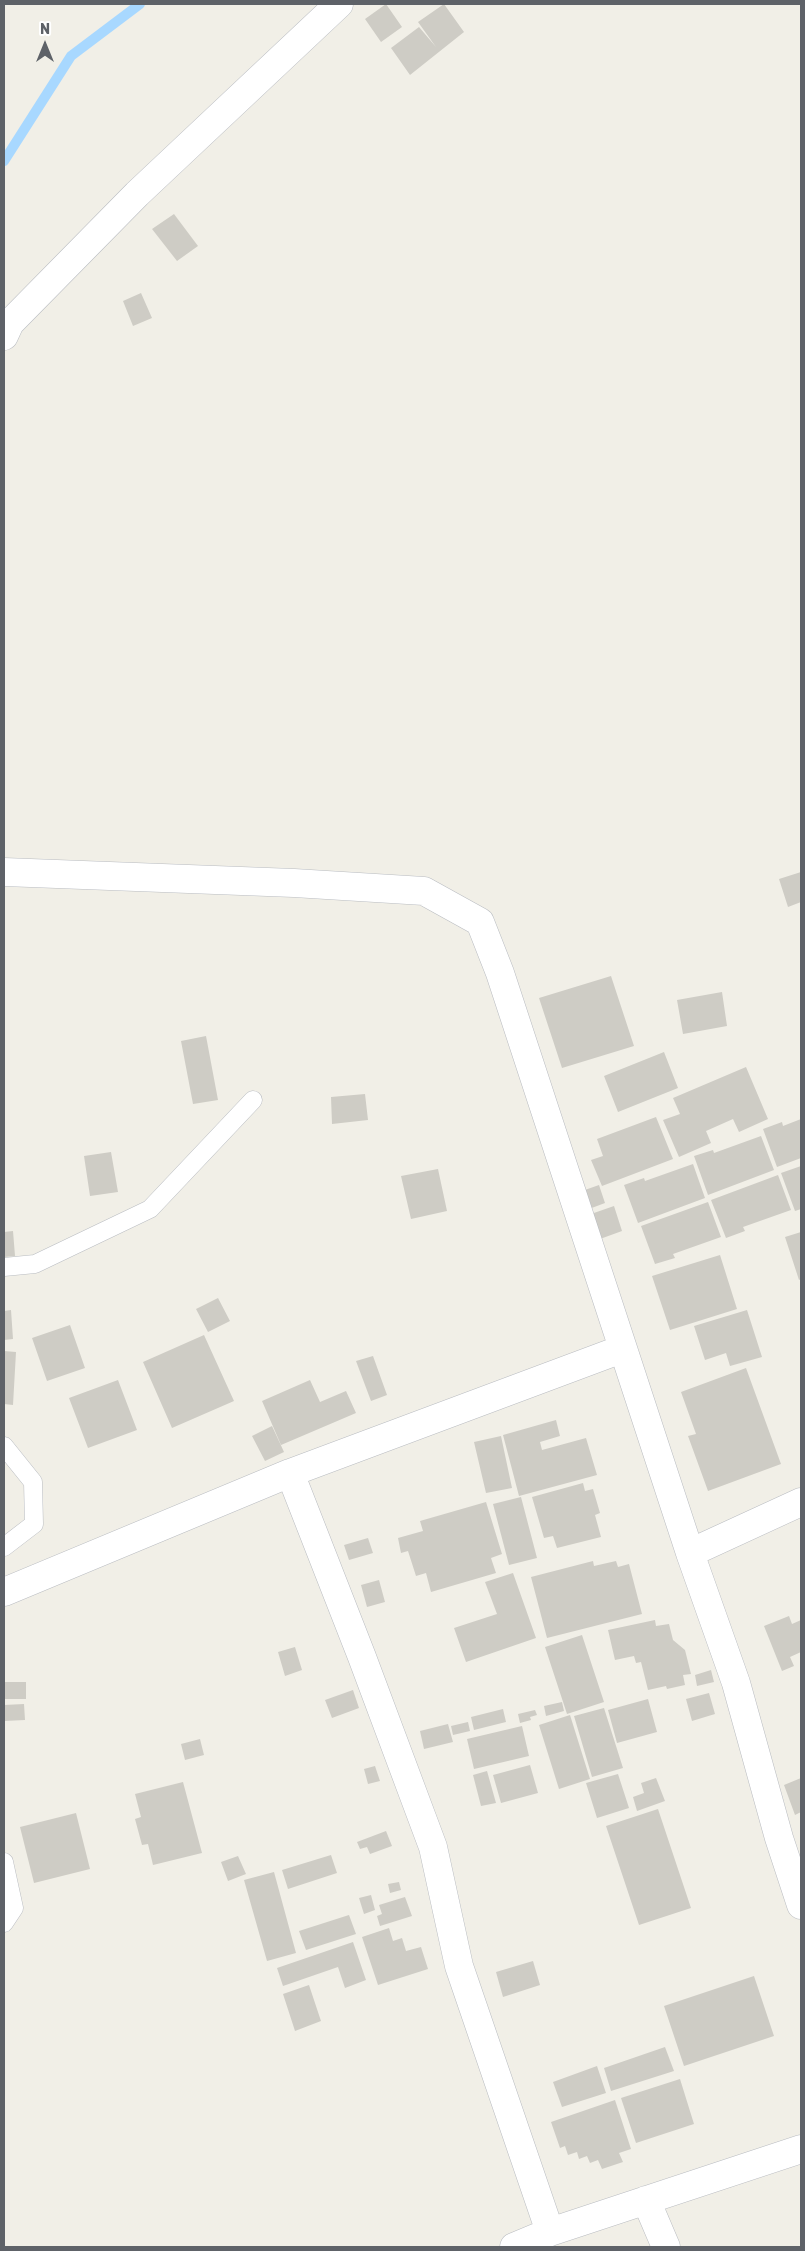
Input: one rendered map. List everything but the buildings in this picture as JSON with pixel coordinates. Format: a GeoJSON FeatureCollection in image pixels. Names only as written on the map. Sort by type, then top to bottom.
{"type":"FeatureCollection","features":[{"type":"Feature","properties":{"kind":"street"},"geometry":{"type":"LineString","coordinates":[[4,336],[10,323],[137,194],[339,4]]}},
{"type":"Feature","properties":{"kind":"street"},"geometry":{"type":"LineString","coordinates":[[4,872],[294,883],[424,891],[480,922],[500,973],[622,1350],[736,1683],[779,1838],[801,1905]]}},
{"type":"Feature","properties":{"kind":"street"},"geometry":{"type":"LineString","coordinates":[[4,1592],[290,1473],[622,1350]]}},
{"type":"Feature","properties":{"kind":"street"},"geometry":{"type":"LineString","coordinates":[[290,1473],[433,1846],[459,1966],[550,2232]]}},
{"type":"Feature","properties":{"kind":"street"},"geometry":{"type":"LineString","coordinates":[[690,1553],[801,1502]]}},
{"type":"Feature","properties":{"kind":"street"},"geometry":{"type":"LineString","coordinates":[[514,2247],[550,2232],[801,2148]]}},
{"type":"Feature","properties":{"kind":"street"},"geometry":{"type":"LineString","coordinates":[[646,2200],[666,2247]]}},
{"type":"Feature","properties":{"kind":"lane"},"geometry":{"type":"LineString","coordinates":[[4,1266],[35,1264],[150,1209],[253,1100]]}},
{"type":"Feature","properties":{"kind":"lane"},"geometry":{"type":"LineString","coordinates":[[4,1446],[33,1482],[34,1524],[4,1547]]}},
{"type":"Feature","properties":{"kind":"lane"},"geometry":{"type":"LineString","coordinates":[[4,1862],[14,1908],[4,1923]]}},
{"type":"Feature","properties":{"kind":"waterway"},"geometry":{"type":"LineString","coordinates":[[4,161],[71,56],[140,4]]}}]}
